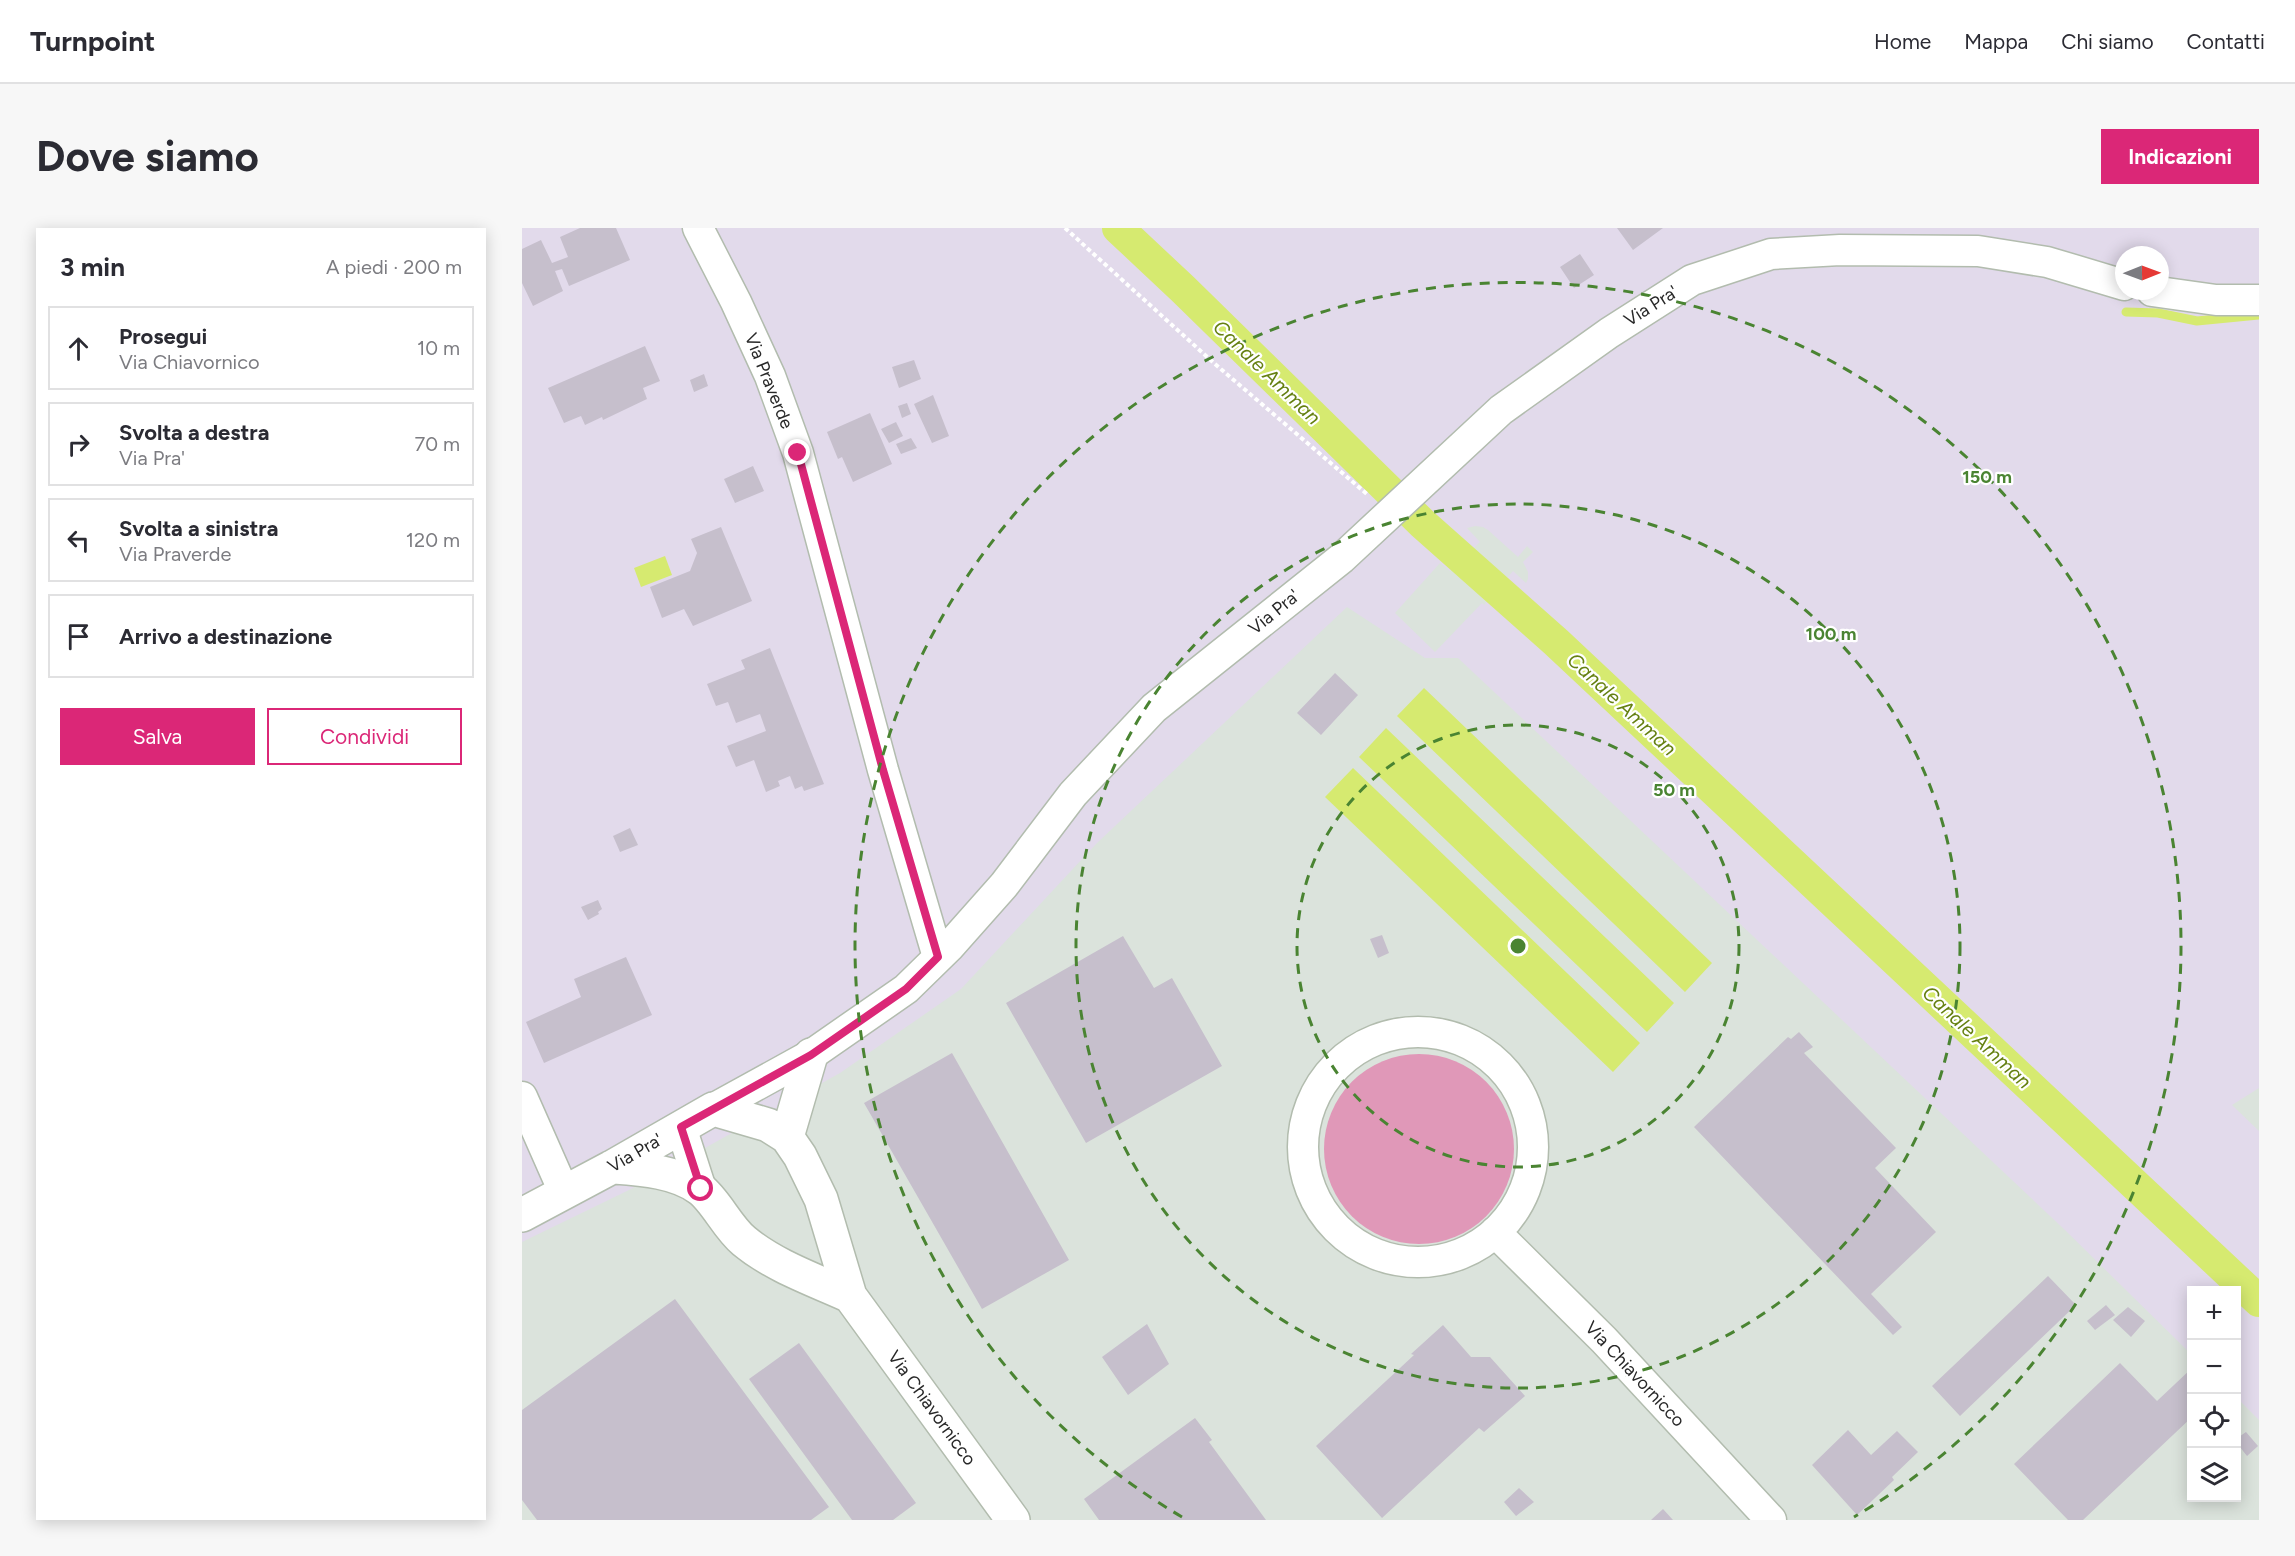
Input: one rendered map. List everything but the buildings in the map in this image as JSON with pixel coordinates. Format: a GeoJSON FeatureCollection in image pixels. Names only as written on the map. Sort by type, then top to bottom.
{"type":"FeatureCollection","features":[{"type":"Feature","properties":{"kind":"street","name":"Via Praverde"},"geometry":{"type":"LineString","coordinates":[[698,228],[770,376],[798,453],[883,770],[938,957]]}},
{"type":"Feature","properties":{"kind":"street","name":"Via Pra'"},"geometry":{"type":"LineString","coordinates":[[522,1215],[811,1055],[906,989],[1004,885],[1072,794],[1154,708],[1342,558],[1500,410],[1609,333],[1692,280],[1771,254],[1840,250],[1978,251],[2047,262],[2115,282]]}},
{"type":"Feature","properties":{"kind":"street"},"geometry":{"type":"LineString","coordinates":[[2169,293],[2216,300],[2259,300]]}},
{"type":"Feature","properties":{"kind":"street"},"geometry":{"type":"LineString","coordinates":[[1421,1031],[1450,1036],[1470,1043],[1491,1057],[1506,1071],[1517,1087],[1527,1111],[1533,1135],[1533,1158],[1529,1179],[1518,1203],[1504,1224],[1495,1232],[1480,1245],[1466,1252],[1439,1260],[1416,1262],[1398,1260],[1368,1251],[1338,1230],[1322,1209],[1310,1187],[1303,1144],[1308,1113],[1323,1082],[1341,1061],[1371,1041],[1405,1032],[1421,1031]]}},
{"type":"Feature","properties":{"kind":"street"},"geometry":{"type":"LineString","coordinates":[[787,1137],[811,1055]]}},
{"type":"Feature","properties":{"kind":"street"},"geometry":{"type":"LineString","coordinates":[[522,1097],[564,1192]]}},
{"type":"Feature","properties":{"kind":"street"},"geometry":{"type":"LineString","coordinates":[[713,1109],[768,1125],[787,1137],[800,1156],[821,1199],[850,1296]]}},
{"type":"Feature","properties":{"kind":"street"},"geometry":{"type":"LineString","coordinates":[[681,1127],[701,1189],[744,1242],[783,1265],[850,1296]]}},
{"type":"Feature","properties":{"kind":"street"},"geometry":{"type":"LineString","coordinates":[[612,1167],[642,1169],[676,1177],[701,1189]]}},
{"type":"Feature","properties":{"kind":"street","name":"Via Chiavornicco"},"geometry":{"type":"LineString","coordinates":[[1495,1232],[1604,1340],[1771,1520]]}},
{"type":"Feature","properties":{"kind":"street","name":"Via Chiavornicco"},"geometry":{"type":"LineString","coordinates":[[850,1296],[1013,1520]]}},
{"type":"Feature","properties":{"kind":"path"},"geometry":{"type":"LineString","coordinates":[[1065,228],[1382,520]]}},
{"type":"Feature","properties":{"kind":"shaded area"},"geometry":{"type":"Polygon","coordinates":[[[1475,526],[1488,530],[1518,557],[1527,546],[1533,552],[1523,562],[1528,572],[1528,579],[1526,583],[1513,571],[1484,605],[1482,603],[1435,652],[1395,613],[1440,563],[1450,571],[1480,542],[1467,528],[1475,526]]]}},
{"type":"Feature","properties":{"kind":"shaded area"},"geometry":{"type":"Polygon","coordinates":[[[665,556],[672,575],[641,587],[634,568],[665,556]]]}},
{"type":"Feature","properties":{"kind":"shaded area"},"geometry":{"type":"Polygon","coordinates":[[[1347,607],[1425,658],[1458,658],[2066,1231],[2187,1350],[2187,1502],[2241,1502],[2241,1402],[2259,1420],[2259,1520],[522,1520],[522,1242],[629,1190],[840,1073],[961,989],[1097,843],[1347,607]]]}},
{"type":"Feature","properties":{"kind":"shaded area"},"geometry":{"type":"Polygon","coordinates":[[[1424,688],[1712,963],[1685,992],[1397,716],[1424,688]]]}},
{"type":"Feature","properties":{"kind":"shaded area"},"geometry":{"type":"Polygon","coordinates":[[[1386,728],[1674,1003],[1647,1032],[1359,757],[1386,728]]]}},
{"type":"Feature","properties":{"kind":"shaded area"},"geometry":{"type":"Polygon","coordinates":[[[1353,768],[1640,1043],[1613,1072],[1325,797],[1353,768]]]}},
{"type":"Feature","properties":{"kind":"shaded area"},"geometry":{"type":"Polygon","coordinates":[[[1419,1054],[1455,1061],[1472,1070],[1486,1082],[1498,1096],[1507,1113],[1514,1149],[1507,1185],[1498,1202],[1486,1216],[1472,1228],[1455,1237],[1419,1244],[1383,1237],[1366,1228],[1352,1216],[1340,1202],[1331,1185],[1324,1149],[1331,1113],[1340,1096],[1352,1082],[1366,1070],[1383,1061],[1419,1054]]]}},
{"type":"Feature","properties":{"kind":"shaded area"},"geometry":{"type":"Polygon","coordinates":[[[2259,1088],[2259,1131],[2232,1105],[2259,1088]]]}},
{"type":"Feature","properties":{"kind":"waterway","name":"Canale Amman"},"geometry":{"type":"LineString","coordinates":[[1118,228],[1423,524],[1556,642],[2259,1301]]}},
{"type":"Feature","properties":{"kind":"waterway"},"geometry":{"type":"LineString","coordinates":[[2126,312],[2158,313],[2197,321],[2259,315]]}},
{"type":"Feature","properties":{"kind":"route"},"geometry":{"type":"LineString","coordinates":[[701,1189],[689,1158],[681,1127],[811,1055],[906,989],[938,957],[883,770],[798,453]]}}]}
